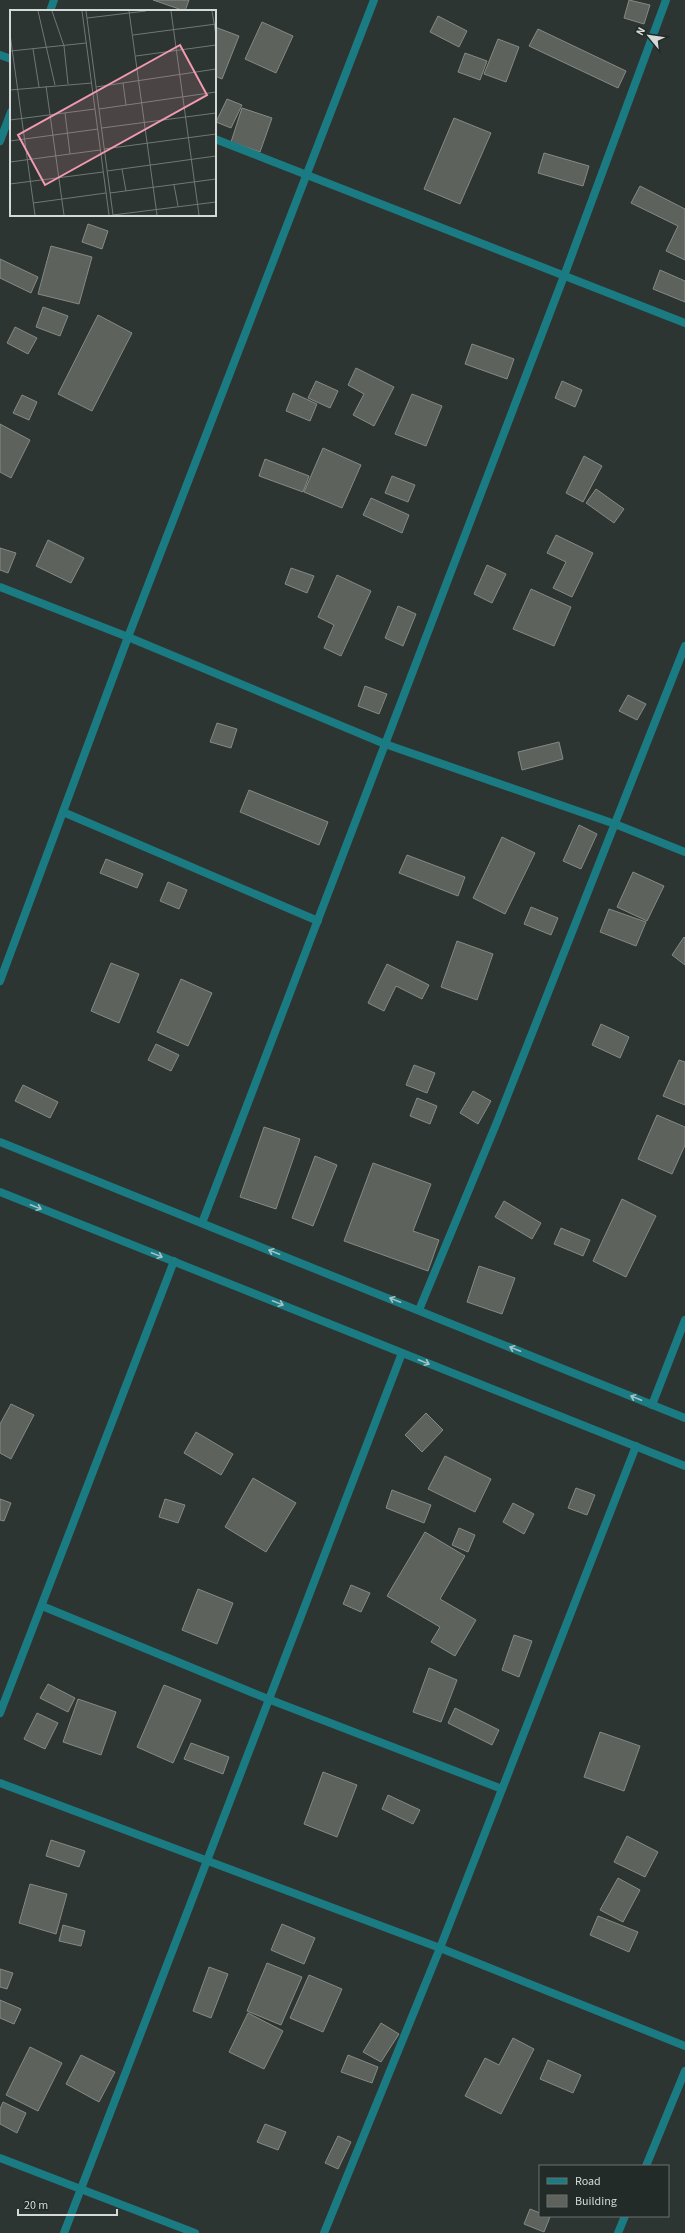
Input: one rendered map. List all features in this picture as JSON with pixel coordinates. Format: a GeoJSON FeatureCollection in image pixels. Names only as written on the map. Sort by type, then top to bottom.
{"type":"FeatureCollection","features":[{"type":"Feature","properties":{"kind":"street"},"geometry":{"type":"LineString","coordinates":[[50,10],[54,0]]}},
{"type":"Feature","properties":{"kind":"street"},"geometry":{"type":"LineString","coordinates":[[0,981],[128,636],[374,0]]}},
{"type":"Feature","properties":{"kind":"street"},"geometry":{"type":"LineString","coordinates":[[202,1223],[564,276],[666,0]]}},
{"type":"Feature","properties":{"kind":"street"},"geometry":{"type":"LineString","coordinates":[[0,55],[10,59]]}},
{"type":"Feature","properties":{"kind":"street"},"geometry":{"type":"LineString","coordinates":[[0,141],[10,115]]}},
{"type":"Feature","properties":{"kind":"street"},"geometry":{"type":"LineString","coordinates":[[216,139],[685,323]]}},
{"type":"Feature","properties":{"kind":"street"},"geometry":{"type":"LineString","coordinates":[[0,587],[128,636],[385,744],[615,824],[685,852]]}},
{"type":"Feature","properties":{"kind":"street"},"geometry":{"type":"LineString","coordinates":[[419,1310],[497,1122],[685,646]]}},
{"type":"Feature","properties":{"kind":"street"},"geometry":{"type":"LineString","coordinates":[[63,812],[318,921]]}},
{"type":"Feature","properties":{"kind":"street"},"geometry":{"type":"LineString","coordinates":[[0,1142],[685,1418]]}},
{"type":"Feature","properties":{"kind":"street"},"geometry":{"type":"LineString","coordinates":[[0,1192],[685,1466]]}},
{"type":"Feature","properties":{"kind":"street"},"geometry":{"type":"LineString","coordinates":[[0,1713],[174,1262]]}},
{"type":"Feature","properties":{"kind":"street"},"geometry":{"type":"LineString","coordinates":[[652,1405],[685,1320]]}},
{"type":"Feature","properties":{"kind":"street"},"geometry":{"type":"LineString","coordinates":[[64,2233],[402,1353]]}},
{"type":"Feature","properties":{"kind":"street"},"geometry":{"type":"LineString","coordinates":[[324,2233],[440,1948],[636,1446]]}},
{"type":"Feature","properties":{"kind":"street"},"geometry":{"type":"LineString","coordinates":[[42,1606],[268,1699],[502,1789]]}},
{"type":"Feature","properties":{"kind":"street"},"geometry":{"type":"LineString","coordinates":[[0,1783],[440,1948],[685,2046]]}},
{"type":"Feature","properties":{"kind":"street"},"geometry":{"type":"LineString","coordinates":[[646,2165],[685,2071]]}},
{"type":"Feature","properties":{"kind":"street"},"geometry":{"type":"LineString","coordinates":[[0,2158],[195,2233]]}},
{"type":"Feature","properties":{"kind":"street"},"geometry":{"type":"LineString","coordinates":[[618,2233],[625,2217]]}},
{"type":"Feature","properties":{"kind":"building"},"geometry":{"type":"Polygon","coordinates":[[[153,0],[189,0],[185,10],[153,0]]]}},
{"type":"Feature","properties":{"kind":"building"},"geometry":{"type":"Polygon","coordinates":[[[629,0],[650,5],[644,24],[624,18],[629,0]]]}},
{"type":"Feature","properties":{"kind":"building"},"geometry":{"type":"Polygon","coordinates":[[[438,16],[467,31],[459,47],[430,32],[438,16]]]}},
{"type":"Feature","properties":{"kind":"building"},"geometry":{"type":"Polygon","coordinates":[[[262,22],[293,36],[276,73],[245,59],[262,22]]]}},
{"type":"Feature","properties":{"kind":"building"},"geometry":{"type":"Polygon","coordinates":[[[216,27],[239,36],[222,79],[216,76],[216,27]]]}},
{"type":"Feature","properties":{"kind":"building"},"geometry":{"type":"Polygon","coordinates":[[[538,29],[626,71],[618,88],[529,46],[538,29]]]}},
{"type":"Feature","properties":{"kind":"building"},"geometry":{"type":"Polygon","coordinates":[[[498,39],[519,47],[506,82],[484,74],[498,39]]]}},
{"type":"Feature","properties":{"kind":"building"},"geometry":{"type":"Polygon","coordinates":[[[465,53],[487,61],[480,80],[458,72],[465,53]]]}},
{"type":"Feature","properties":{"kind":"building"},"geometry":{"type":"Polygon","coordinates":[[[227,99],[242,105],[231,128],[216,122],[227,99]]]}},
{"type":"Feature","properties":{"kind":"building"},"geometry":{"type":"Polygon","coordinates":[[[242,108],[272,118],[260,152],[231,142],[242,108]]]}},
{"type":"Feature","properties":{"kind":"building"},"geometry":{"type":"Polygon","coordinates":[[[454,118],[491,133],[460,204],[424,189],[454,118]]]}},
{"type":"Feature","properties":{"kind":"building"},"geometry":{"type":"Polygon","coordinates":[[[544,153],[589,166],[583,186],[538,173],[544,153]]]}},
{"type":"Feature","properties":{"kind":"building"},"geometry":{"type":"Polygon","coordinates":[[[640,186],[685,209],[685,260],[666,251],[678,226],[631,203],[640,186]]]}},
{"type":"Feature","properties":{"kind":"building"},"geometry":{"type":"Polygon","coordinates":[[[88,224],[108,231],[102,249],[82,242],[88,224]]]}},
{"type":"Feature","properties":{"kind":"building"},"geometry":{"type":"Polygon","coordinates":[[[51,246],[92,257],[79,304],[38,294],[51,246]]]}},
{"type":"Feature","properties":{"kind":"building"},"geometry":{"type":"Polygon","coordinates":[[[0,259],[38,277],[31,293],[0,278],[0,259]]]}},
{"type":"Feature","properties":{"kind":"building"},"geometry":{"type":"Polygon","coordinates":[[[660,270],[685,281],[685,302],[653,289],[660,270]]]}},
{"type":"Feature","properties":{"kind":"building"},"geometry":{"type":"Polygon","coordinates":[[[43,307],[68,316],[60,336],[36,327],[43,307]]]}},
{"type":"Feature","properties":{"kind":"building"},"geometry":{"type":"Polygon","coordinates":[[[98,315],[132,333],[92,411],[58,394],[98,315]]]}},
{"type":"Feature","properties":{"kind":"building"},"geometry":{"type":"Polygon","coordinates":[[[15,327],[37,338],[28,354],[7,343],[15,327]]]}},
{"type":"Feature","properties":{"kind":"building"},"geometry":{"type":"Polygon","coordinates":[[[472,344],[514,359],[507,379],[465,364],[472,344]]]}},
{"type":"Feature","properties":{"kind":"building"},"geometry":{"type":"Polygon","coordinates":[[[356,368],[394,387],[374,426],[353,415],[364,394],[348,385],[356,368]]]}},
{"type":"Feature","properties":{"kind":"building"},"geometry":{"type":"Polygon","coordinates":[[[316,381],[338,391],[330,408],[308,398],[316,381]]]}},
{"type":"Feature","properties":{"kind":"building"},"geometry":{"type":"Polygon","coordinates":[[[562,381],[582,390],[575,407],[555,398],[562,381]]]}},
{"type":"Feature","properties":{"kind":"building"},"geometry":{"type":"Polygon","coordinates":[[[293,393],[317,404],[310,421],[286,411],[293,393]]]}},
{"type":"Feature","properties":{"kind":"building"},"geometry":{"type":"Polygon","coordinates":[[[412,394],[442,406],[426,446],[395,434],[412,394]]]}},
{"type":"Feature","properties":{"kind":"building"},"geometry":{"type":"Polygon","coordinates":[[[22,395],[37,402],[29,420],[13,413],[22,395]]]}},
{"type":"Feature","properties":{"kind":"building"},"geometry":{"type":"Polygon","coordinates":[[[0,424],[30,440],[11,478],[0,472],[0,424]]]}},
{"type":"Feature","properties":{"kind":"building"},"geometry":{"type":"Polygon","coordinates":[[[323,448],[361,465],[342,508],[304,492],[323,448]]]}},
{"type":"Feature","properties":{"kind":"building"},"geometry":{"type":"Polygon","coordinates":[[[584,456],[602,466],[583,502],[566,493],[584,456]]]}},
{"type":"Feature","properties":{"kind":"building"},"geometry":{"type":"Polygon","coordinates":[[[265,459],[309,476],[303,492],[259,476],[265,459]]]}},
{"type":"Feature","properties":{"kind":"building"},"geometry":{"type":"Polygon","coordinates":[[[392,476],[415,485],[408,502],[385,493],[392,476]]]}},
{"type":"Feature","properties":{"kind":"building"},"geometry":{"type":"Polygon","coordinates":[[[596,489],[624,509],[614,523],[586,503],[596,489]]]}},
{"type":"Feature","properties":{"kind":"building"},"geometry":{"type":"Polygon","coordinates":[[[371,498],[409,515],[402,533],[363,515],[371,498]]]}},
{"type":"Feature","properties":{"kind":"building"},"geometry":{"type":"Polygon","coordinates":[[[556,535],[593,553],[572,597],[553,588],[566,562],[547,553],[556,535]]]}},
{"type":"Feature","properties":{"kind":"building"},"geometry":{"type":"Polygon","coordinates":[[[48,540],[84,558],[71,583],[36,566],[48,540]]]}},
{"type":"Feature","properties":{"kind":"building"},"geometry":{"type":"Polygon","coordinates":[[[0,548],[16,553],[8,573],[0,570],[0,548]]]}},
{"type":"Feature","properties":{"kind":"building"},"geometry":{"type":"Polygon","coordinates":[[[487,565],[506,574],[492,603],[474,594],[487,565]]]}},
{"type":"Feature","properties":{"kind":"building"},"geometry":{"type":"Polygon","coordinates":[[[291,568],[314,576],[307,593],[285,584],[291,568]]]}},
{"type":"Feature","properties":{"kind":"building"},"geometry":{"type":"Polygon","coordinates":[[[337,575],[371,591],[341,656],[324,648],[334,625],[318,617],[337,575]]]}},
{"type":"Feature","properties":{"kind":"building"},"geometry":{"type":"Polygon","coordinates":[[[531,589],[571,607],[554,646],[513,629],[531,589]]]}},
{"type":"Feature","properties":{"kind":"building"},"geometry":{"type":"Polygon","coordinates":[[[398,606],[416,614],[403,646],[385,638],[398,606]]]}},
{"type":"Feature","properties":{"kind":"building"},"geometry":{"type":"Polygon","coordinates":[[[365,686],[387,694],[379,714],[358,706],[365,686]]]}},
{"type":"Feature","properties":{"kind":"building"},"geometry":{"type":"Polygon","coordinates":[[[628,695],[646,704],[637,720],[619,711],[628,695]]]}},
{"type":"Feature","properties":{"kind":"building"},"geometry":{"type":"Polygon","coordinates":[[[217,723],[237,729],[231,748],[210,742],[217,723]]]}},
{"type":"Feature","properties":{"kind":"building"},"geometry":{"type":"Polygon","coordinates":[[[559,742],[563,759],[522,770],[518,752],[559,742]]]}},
{"type":"Feature","properties":{"kind":"building"},"geometry":{"type":"Polygon","coordinates":[[[249,790],[328,822],[319,845],[240,812],[249,790]]]}},
{"type":"Feature","properties":{"kind":"building"},"geometry":{"type":"Polygon","coordinates":[[[579,825],[597,834],[581,869],[563,861],[579,825]]]}},
{"type":"Feature","properties":{"kind":"building"},"geometry":{"type":"Polygon","coordinates":[[[502,837],[535,853],[505,914],[473,898],[502,837]]]}},
{"type":"Feature","properties":{"kind":"building"},"geometry":{"type":"Polygon","coordinates":[[[407,855],[465,877],[458,896],[399,873],[407,855]]]}},
{"type":"Feature","properties":{"kind":"building"},"geometry":{"type":"Polygon","coordinates":[[[106,859],[143,874],[137,888],[100,873],[106,859]]]}},
{"type":"Feature","properties":{"kind":"building"},"geometry":{"type":"Polygon","coordinates":[[[633,872],[664,886],[647,921],[617,907],[633,872]]]}},
{"type":"Feature","properties":{"kind":"building"},"geometry":{"type":"Polygon","coordinates":[[[168,882],[187,890],[179,909],[160,901],[168,882]]]}},
{"type":"Feature","properties":{"kind":"building"},"geometry":{"type":"Polygon","coordinates":[[[531,907],[558,918],[551,935],[524,924],[531,907]]]}},
{"type":"Feature","properties":{"kind":"building"},"geometry":{"type":"Polygon","coordinates":[[[609,909],[646,922],[636,946],[600,932],[609,909]]]}},
{"type":"Feature","properties":{"kind":"building"},"geometry":{"type":"Polygon","coordinates":[[[684,937],[685,938],[685,965],[672,955],[684,937]]]}},
{"type":"Feature","properties":{"kind":"building"},"geometry":{"type":"Polygon","coordinates":[[[457,941],[493,954],[477,1000],[441,987],[457,941]]]}},
{"type":"Feature","properties":{"kind":"building"},"geometry":{"type":"Polygon","coordinates":[[[111,963],[139,974],[119,1023],[91,1011],[111,963]]]}},
{"type":"Feature","properties":{"kind":"building"},"geometry":{"type":"Polygon","coordinates":[[[387,964],[429,985],[422,999],[396,986],[384,1011],[368,1003],[387,964]]]}},
{"type":"Feature","properties":{"kind":"building"},"geometry":{"type":"Polygon","coordinates":[[[181,979],[212,993],[188,1046],[157,1032],[181,979]]]}},
{"type":"Feature","properties":{"kind":"building"},"geometry":{"type":"Polygon","coordinates":[[[601,1024],[629,1037],[620,1058],[592,1045],[601,1024]]]}},
{"type":"Feature","properties":{"kind":"building"},"geometry":{"type":"Polygon","coordinates":[[[156,1044],[179,1055],[171,1071],[148,1060],[156,1044]]]}},
{"type":"Feature","properties":{"kind":"building"},"geometry":{"type":"Polygon","coordinates":[[[679,1060],[685,1062],[685,1105],[663,1096],[679,1060]]]}},
{"type":"Feature","properties":{"kind":"building"},"geometry":{"type":"Polygon","coordinates":[[[414,1065],[435,1073],[427,1093],[406,1085],[414,1065]]]}},
{"type":"Feature","properties":{"kind":"building"},"geometry":{"type":"Polygon","coordinates":[[[23,1085],[58,1102],[50,1118],[15,1101],[23,1085]]]}},
{"type":"Feature","properties":{"kind":"building"},"geometry":{"type":"Polygon","coordinates":[[[473,1091],[491,1101],[478,1124],[460,1113],[473,1091]]]}},
{"type":"Feature","properties":{"kind":"building"},"geometry":{"type":"Polygon","coordinates":[[[417,1098],[437,1106],[430,1124],[410,1116],[417,1098]]]}},
{"type":"Feature","properties":{"kind":"building"},"geometry":{"type":"Polygon","coordinates":[[[657,1115],[685,1127],[685,1145],[672,1174],[638,1159],[657,1115]]]}},
{"type":"Feature","properties":{"kind":"building"},"geometry":{"type":"Polygon","coordinates":[[[264,1127],[300,1139],[276,1209],[240,1197],[264,1127]]]}},
{"type":"Feature","properties":{"kind":"building"},"geometry":{"type":"Polygon","coordinates":[[[315,1156],[337,1165],[313,1226],[292,1218],[315,1156]]]}},
{"type":"Feature","properties":{"kind":"building"},"geometry":{"type":"Polygon","coordinates":[[[373,1163],[431,1184],[413,1231],[439,1240],[428,1271],[344,1241],[373,1163]]]}},
{"type":"Feature","properties":{"kind":"building"},"geometry":{"type":"Polygon","coordinates":[[[622,1199],[656,1216],[626,1277],[593,1261],[622,1199]]]}},
{"type":"Feature","properties":{"kind":"building"},"geometry":{"type":"Polygon","coordinates":[[[504,1201],[541,1223],[532,1239],[495,1217],[504,1201]]]}},
{"type":"Feature","properties":{"kind":"building"},"geometry":{"type":"Polygon","coordinates":[[[561,1228],[590,1240],[583,1256],[554,1244],[561,1228]]]}},
{"type":"Feature","properties":{"kind":"building"},"geometry":{"type":"Polygon","coordinates":[[[479,1266],[515,1278],[502,1314],[467,1302],[479,1266]]]}},
{"type":"Feature","properties":{"kind":"building"},"geometry":{"type":"Polygon","coordinates":[[[11,1404],[34,1415],[11,1459],[0,1453],[0,1424],[11,1404]]]}},
{"type":"Feature","properties":{"kind":"building"},"geometry":{"type":"Polygon","coordinates":[[[426,1413],[443,1430],[422,1452],[405,1435],[426,1413]]]}},
{"type":"Feature","properties":{"kind":"building"},"geometry":{"type":"Polygon","coordinates":[[[196,1432],[233,1454],[221,1475],[184,1453],[196,1432]]]}},
{"type":"Feature","properties":{"kind":"building"},"geometry":{"type":"Polygon","coordinates":[[[445,1456],[491,1479],[475,1512],[428,1489],[445,1456]]]}},
{"type":"Feature","properties":{"kind":"building"},"geometry":{"type":"Polygon","coordinates":[[[253,1478],[296,1503],[266,1552],[225,1527],[253,1478]]]}},
{"type":"Feature","properties":{"kind":"building"},"geometry":{"type":"Polygon","coordinates":[[[576,1488],[595,1495],[587,1515],[568,1508],[576,1488]]]}},
{"type":"Feature","properties":{"kind":"building"},"geometry":{"type":"Polygon","coordinates":[[[392,1490],[431,1505],[424,1523],[386,1508],[392,1490]]]}},
{"type":"Feature","properties":{"kind":"building"},"geometry":{"type":"Polygon","coordinates":[[[0,1499],[11,1503],[4,1521],[0,1520],[0,1499]]]}},
{"type":"Feature","properties":{"kind":"building"},"geometry":{"type":"Polygon","coordinates":[[[165,1499],[185,1505],[178,1523],[159,1517],[165,1499]]]}},
{"type":"Feature","properties":{"kind":"building"},"geometry":{"type":"Polygon","coordinates":[[[513,1503],[534,1514],[524,1534],[503,1522],[513,1503]]]}},
{"type":"Feature","properties":{"kind":"building"},"geometry":{"type":"Polygon","coordinates":[[[459,1528],[475,1535],[468,1552],[452,1545],[459,1528]]]}},
{"type":"Feature","properties":{"kind":"building"},"geometry":{"type":"Polygon","coordinates":[[[425,1532],[465,1556],[440,1599],[476,1620],[455,1656],[431,1642],[440,1627],[387,1596],[425,1532]]]}},
{"type":"Feature","properties":{"kind":"building"},"geometry":{"type":"Polygon","coordinates":[[[351,1585],[370,1593],[361,1612],[343,1604],[351,1585]]]}},
{"type":"Feature","properties":{"kind":"building"},"geometry":{"type":"Polygon","coordinates":[[[198,1589],[233,1603],[217,1644],[182,1630],[198,1589]]]}},
{"type":"Feature","properties":{"kind":"building"},"geometry":{"type":"Polygon","coordinates":[[[514,1635],[532,1641],[519,1677],[502,1670],[514,1635]]]}},
{"type":"Feature","properties":{"kind":"building"},"geometry":{"type":"Polygon","coordinates":[[[429,1668],[457,1680],[441,1722],[413,1712],[429,1668]]]}},
{"type":"Feature","properties":{"kind":"building"},"geometry":{"type":"Polygon","coordinates":[[[48,1684],[75,1698],[68,1712],[40,1698],[48,1684]]]}},
{"type":"Feature","properties":{"kind":"building"},"geometry":{"type":"Polygon","coordinates":[[[164,1685],[201,1700],[173,1763],[137,1747],[164,1685]]]}},
{"type":"Feature","properties":{"kind":"building"},"geometry":{"type":"Polygon","coordinates":[[[78,1699],[116,1712],[101,1755],[63,1742],[78,1699]]]}},
{"type":"Feature","properties":{"kind":"building"},"geometry":{"type":"Polygon","coordinates":[[[455,1708],[499,1730],[492,1745],[448,1723],[455,1708]]]}},
{"type":"Feature","properties":{"kind":"building"},"geometry":{"type":"Polygon","coordinates":[[[37,1713],[58,1723],[45,1749],[24,1739],[37,1713]]]}},
{"type":"Feature","properties":{"kind":"building"},"geometry":{"type":"Polygon","coordinates":[[[600,1732],[640,1746],[624,1791],[584,1777],[600,1732]]]}},
{"type":"Feature","properties":{"kind":"building"},"geometry":{"type":"Polygon","coordinates":[[[191,1743],[229,1757],[223,1774],[184,1759],[191,1743]]]}},
{"type":"Feature","properties":{"kind":"building"},"geometry":{"type":"Polygon","coordinates":[[[323,1772],[357,1785],[337,1837],[304,1824],[323,1772]]]}},
{"type":"Feature","properties":{"kind":"building"},"geometry":{"type":"Polygon","coordinates":[[[388,1795],[420,1810],[413,1824],[382,1809],[388,1795]]]}},
{"type":"Feature","properties":{"kind":"building"},"geometry":{"type":"Polygon","coordinates":[[[627,1836],[658,1852],[645,1877],[614,1862],[627,1836]]]}},
{"type":"Feature","properties":{"kind":"building"},"geometry":{"type":"Polygon","coordinates":[[[51,1840],[85,1851],[79,1867],[46,1856],[51,1840]]]}},
{"type":"Feature","properties":{"kind":"building"},"geometry":{"type":"Polygon","coordinates":[[[618,1878],[640,1890],[623,1922],[600,1910],[618,1878]]]}},
{"type":"Feature","properties":{"kind":"building"},"geometry":{"type":"Polygon","coordinates":[[[30,1884],[67,1894],[56,1934],[19,1923],[30,1884]]]}},
{"type":"Feature","properties":{"kind":"building"},"geometry":{"type":"Polygon","coordinates":[[[598,1916],[638,1932],[629,1952],[590,1935],[598,1916]]]}},
{"type":"Feature","properties":{"kind":"building"},"geometry":{"type":"Polygon","coordinates":[[[282,1924],[315,1938],[304,1964],[271,1950],[282,1924]]]}},
{"type":"Feature","properties":{"kind":"building"},"geometry":{"type":"Polygon","coordinates":[[[63,1925],[85,1931],[81,1946],[59,1941],[63,1925]]]}},
{"type":"Feature","properties":{"kind":"building"},"geometry":{"type":"Polygon","coordinates":[[[267,1963],[302,1977],[281,2025],[247,2011],[267,1963]]]}},
{"type":"Feature","properties":{"kind":"building"},"geometry":{"type":"Polygon","coordinates":[[[209,1967],[228,1974],[211,2018],[193,2011],[209,1967]]]}},
{"type":"Feature","properties":{"kind":"building"},"geometry":{"type":"Polygon","coordinates":[[[0,1969],[13,1973],[7,1989],[0,1987],[0,1969]]]}},
{"type":"Feature","properties":{"kind":"building"},"geometry":{"type":"Polygon","coordinates":[[[309,1975],[342,1989],[323,2032],[290,2018],[309,1975]]]}},
{"type":"Feature","properties":{"kind":"building"},"geometry":{"type":"Polygon","coordinates":[[[0,2000],[21,2009],[14,2024],[0,2018],[0,2000]]]}},
{"type":"Feature","properties":{"kind":"building"},"geometry":{"type":"Polygon","coordinates":[[[248,2013],[283,2031],[264,2069],[229,2052],[248,2013]]]}},
{"type":"Feature","properties":{"kind":"building"},"geometry":{"type":"Polygon","coordinates":[[[381,2023],[399,2034],[381,2062],[363,2052],[381,2023]]]}},
{"type":"Feature","properties":{"kind":"building"},"geometry":{"type":"Polygon","coordinates":[[[513,2038],[534,2049],[501,2114],[465,2096],[485,2058],[499,2065],[513,2038]]]}},
{"type":"Feature","properties":{"kind":"building"},"geometry":{"type":"Polygon","coordinates":[[[30,2047],[62,2063],[38,2111],[6,2095],[30,2047]]]}},
{"type":"Feature","properties":{"kind":"building"},"geometry":{"type":"Polygon","coordinates":[[[81,2055],[115,2072],[99,2102],[66,2084],[81,2055]]]}},
{"type":"Feature","properties":{"kind":"building"},"geometry":{"type":"Polygon","coordinates":[[[348,2055],[378,2067],[372,2083],[341,2072],[348,2055]]]}},
{"type":"Feature","properties":{"kind":"building"},"geometry":{"type":"Polygon","coordinates":[[[548,2060],[581,2075],[573,2093],[540,2079],[548,2060]]]}},
{"type":"Feature","properties":{"kind":"building"},"geometry":{"type":"Polygon","coordinates":[[[3,2102],[26,2113],[17,2133],[0,2124],[0,2109],[3,2102]]]}},
{"type":"Feature","properties":{"kind":"building"},"geometry":{"type":"Polygon","coordinates":[[[265,2124],[286,2132],[278,2150],[257,2142],[265,2124]]]}},
{"type":"Feature","properties":{"kind":"building"},"geometry":{"type":"Polygon","coordinates":[[[338,2136],[351,2142],[338,2169],[325,2163],[338,2136]]]}},
{"type":"Feature","properties":{"kind":"building"},"geometry":{"type":"Polygon","coordinates":[[[530,2209],[539,2213],[539,2217],[550,2217],[544,2232],[524,2224],[530,2209]]]}}]}
